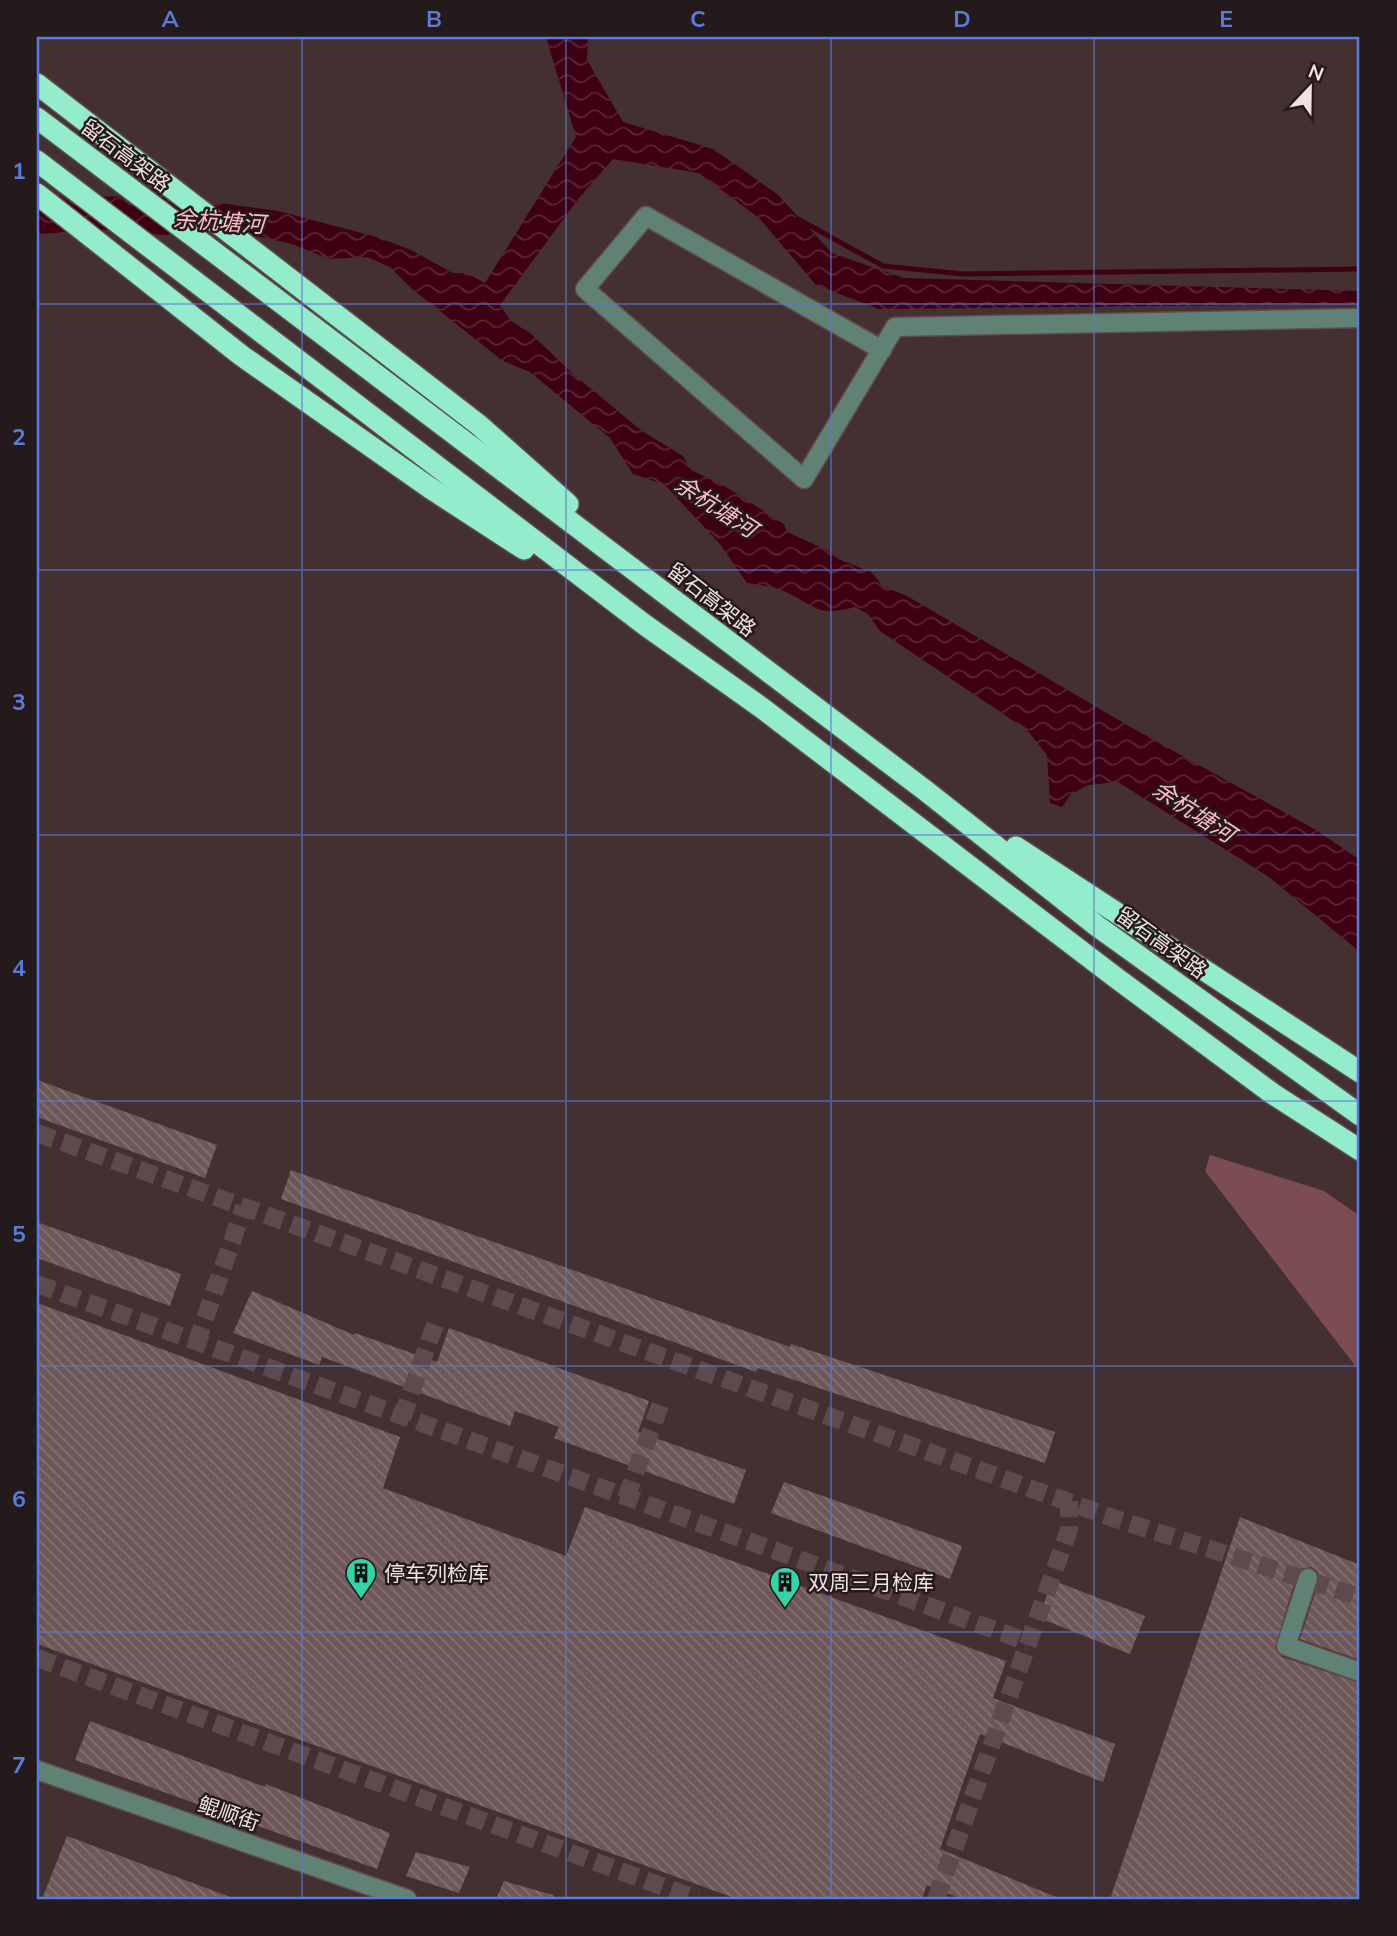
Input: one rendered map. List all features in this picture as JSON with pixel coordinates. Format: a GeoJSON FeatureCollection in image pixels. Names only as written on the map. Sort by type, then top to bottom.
{"type":"FeatureCollection","features":[{"type":"Feature","properties":{"kind":"highway"},"geometry":{"type":"LineString","coordinates":[[37,85],[480,425],[676,602]]}},
{"type":"Feature","properties":{"kind":"highway","name":"留石高架路"},"geometry":{"type":"LineString","coordinates":[[37,118],[926,791],[1097,926],[1360,1115]]}},
{"type":"Feature","properties":{"kind":"highway"},"geometry":{"type":"LineString","coordinates":[[37,161],[645,625],[762,708],[1273,1094],[1360,1167]]}},
{"type":"Feature","properties":{"kind":"highway"},"geometry":{"type":"LineString","coordinates":[[37,194],[242,356],[430,488],[645,625]]}},
{"type":"Feature","properties":{"kind":"highway"},"geometry":{"type":"LineString","coordinates":[[926,791],[1110,905],[1360,1072]]}},
{"type":"Feature","properties":{"kind":"highway"},"geometry":{"type":"LineString","coordinates":[[1273,1094],[1360,1150]]}},
{"type":"Feature","properties":{"kind":"street"},"geometry":{"type":"LineString","coordinates":[[882,349],[646,216],[585,289],[804,479],[882,349],[895,327],[1360,318]]}},
{"type":"Feature","properties":{"kind":"street"},"geometry":{"type":"LineString","coordinates":[[1308,1578],[1286,1646],[1360,1672]]}},
{"type":"Feature","properties":{"kind":"street","name":"鲲顺街"},"geometry":{"type":"LineString","coordinates":[[37,1770],[407,1899]]}},
{"type":"Feature","properties":{"kind":"shaded area"},"geometry":{"type":"Polygon","coordinates":[[[1210,1155],[1324,1191],[1360,1216],[1360,1372],[1205,1171],[1210,1155]]]}},
{"type":"Feature","properties":{"kind":"water","name":"余杭塘河"},"geometry":{"type":"Polygon","coordinates":[[[546,37],[588,37],[587,60],[623,122],[713,149],[777,194],[832,253],[904,278],[1360,291],[1360,304],[879,309],[816,285],[759,218],[699,173],[613,159],[579,198],[500,305],[511,321],[530,333],[572,373],[642,431],[683,456],[691,470],[723,485],[784,524],[787,532],[829,551],[838,559],[871,572],[883,586],[907,596],[1134,729],[1316,830],[1360,860],[1360,952],[1269,877],[1118,782],[1088,785],[1071,794],[1062,807],[1050,803],[1047,755],[1027,730],[880,631],[868,614],[855,607],[824,611],[780,589],[747,583],[720,544],[665,485],[633,474],[610,438],[530,372],[503,361],[412,289],[390,267],[367,257],[329,259],[292,244],[233,231],[160,235],[123,229],[37,234],[37,196],[174,197],[207,206],[220,203],[278,211],[377,237],[411,250],[453,273],[466,273],[485,283],[576,137],[546,37]]]}},
{"type":"Feature","properties":{"kind":"building"},"geometry":{"type":"Polygon","coordinates":[[[37,1080],[217,1145],[205,1178],[37,1117],[37,1080]]]}},
{"type":"Feature","properties":{"kind":"building"},"geometry":{"type":"Polygon","coordinates":[[[291,1170],[790,1347],[791,1344],[1055,1432],[1045,1463],[758,1368],[756,1372],[281,1199],[291,1170]]]}},
{"type":"Feature","properties":{"kind":"building"},"geometry":{"type":"Polygon","coordinates":[[[37,1222],[181,1274],[170,1306],[37,1258],[37,1222]]]}},
{"type":"Feature","properties":{"kind":"building"},"geometry":{"type":"Polygon","coordinates":[[[252,1291],[354,1335],[355,1333],[437,1362],[449,1328],[649,1401],[638,1432],[746,1470],[734,1504],[554,1438],[559,1427],[515,1411],[510,1426],[322,1357],[319,1365],[233,1333],[252,1291]]]}},
{"type":"Feature","properties":{"kind":"building","name":"停车列检库"},"geometry":{"type":"Polygon","coordinates":[[[37,1303],[400,1437],[383,1488],[566,1556],[585,1507],[1006,1661],[993,1698],[1115,1744],[1103,1782],[980,1734],[940,1849],[1061,1899],[962,1899],[927,1885],[922,1899],[737,1899],[37,1644],[37,1303]]]}},
{"type":"Feature","properties":{"kind":"building"},"geometry":{"type":"Polygon","coordinates":[[[784,1482],[962,1546],[950,1579],[771,1513],[784,1482]]]}},
{"type":"Feature","properties":{"kind":"building"},"geometry":{"type":"Polygon","coordinates":[[[1240,1517],[1360,1565],[1360,1660],[1300,1639],[1319,1581],[1317,1571],[1311,1567],[1301,1569],[1297,1574],[1275,1648],[1282,1657],[1360,1683],[1360,1899],[1110,1899],[1240,1517]]]}},
{"type":"Feature","properties":{"kind":"building"},"geometry":{"type":"Polygon","coordinates":[[[1052,1580],[1145,1616],[1130,1654],[1039,1618],[1052,1580]]]}},
{"type":"Feature","properties":{"kind":"building"},"geometry":{"type":"Polygon","coordinates":[[[90,1721],[265,1787],[266,1784],[390,1833],[377,1869],[75,1760],[90,1721]]]}},
{"type":"Feature","properties":{"kind":"building"},"geometry":{"type":"Polygon","coordinates":[[[67,1836],[233,1898],[233,1899],[42,1899],[67,1836]]]}},
{"type":"Feature","properties":{"kind":"building"},"geometry":{"type":"Polygon","coordinates":[[[416,1852],[470,1867],[459,1893],[406,1876],[416,1852]]]}},
{"type":"Feature","properties":{"kind":"building"},"geometry":{"type":"Polygon","coordinates":[[[504,1881],[553,1895],[553,1899],[496,1899],[504,1881]]]}},
{"type":"Feature","properties":{"kind":"waterway"},"geometry":{"type":"LineString","coordinates":[[798,219],[883,266],[963,274],[1360,269]]}},
{"type":"Feature","properties":{"kind":"tunnel"},"geometry":{"type":"LineString","coordinates":[[37,1133],[1116,1519],[1360,1597]]}},
{"type":"Feature","properties":{"kind":"tunnel"},"geometry":{"type":"LineString","coordinates":[[196,1344],[244,1207]]}},
{"type":"Feature","properties":{"kind":"tunnel"},"geometry":{"type":"LineString","coordinates":[[37,1284],[1028,1642]]}},
{"type":"Feature","properties":{"kind":"tunnel"},"geometry":{"type":"LineString","coordinates":[[402,1418],[437,1319]]}},
{"type":"Feature","properties":{"kind":"tunnel"},"geometry":{"type":"LineString","coordinates":[[626,1498],[661,1403]]}},
{"type":"Feature","properties":{"kind":"tunnel"},"geometry":{"type":"LineString","coordinates":[[936,1899],[1069,1530],[1069,1501]]}},
{"type":"Feature","properties":{"kind":"tunnel"},"geometry":{"type":"LineString","coordinates":[[37,1658],[697,1899]]}},
{"type":"Feature","properties":{"kind":"place","name":"停车列检库"},"geometry":{"type":"Point","coordinates":[361,1600]}},
{"type":"Feature","properties":{"kind":"place","name":"双周三月检库"},"geometry":{"type":"Point","coordinates":[785,1609]}}]}
